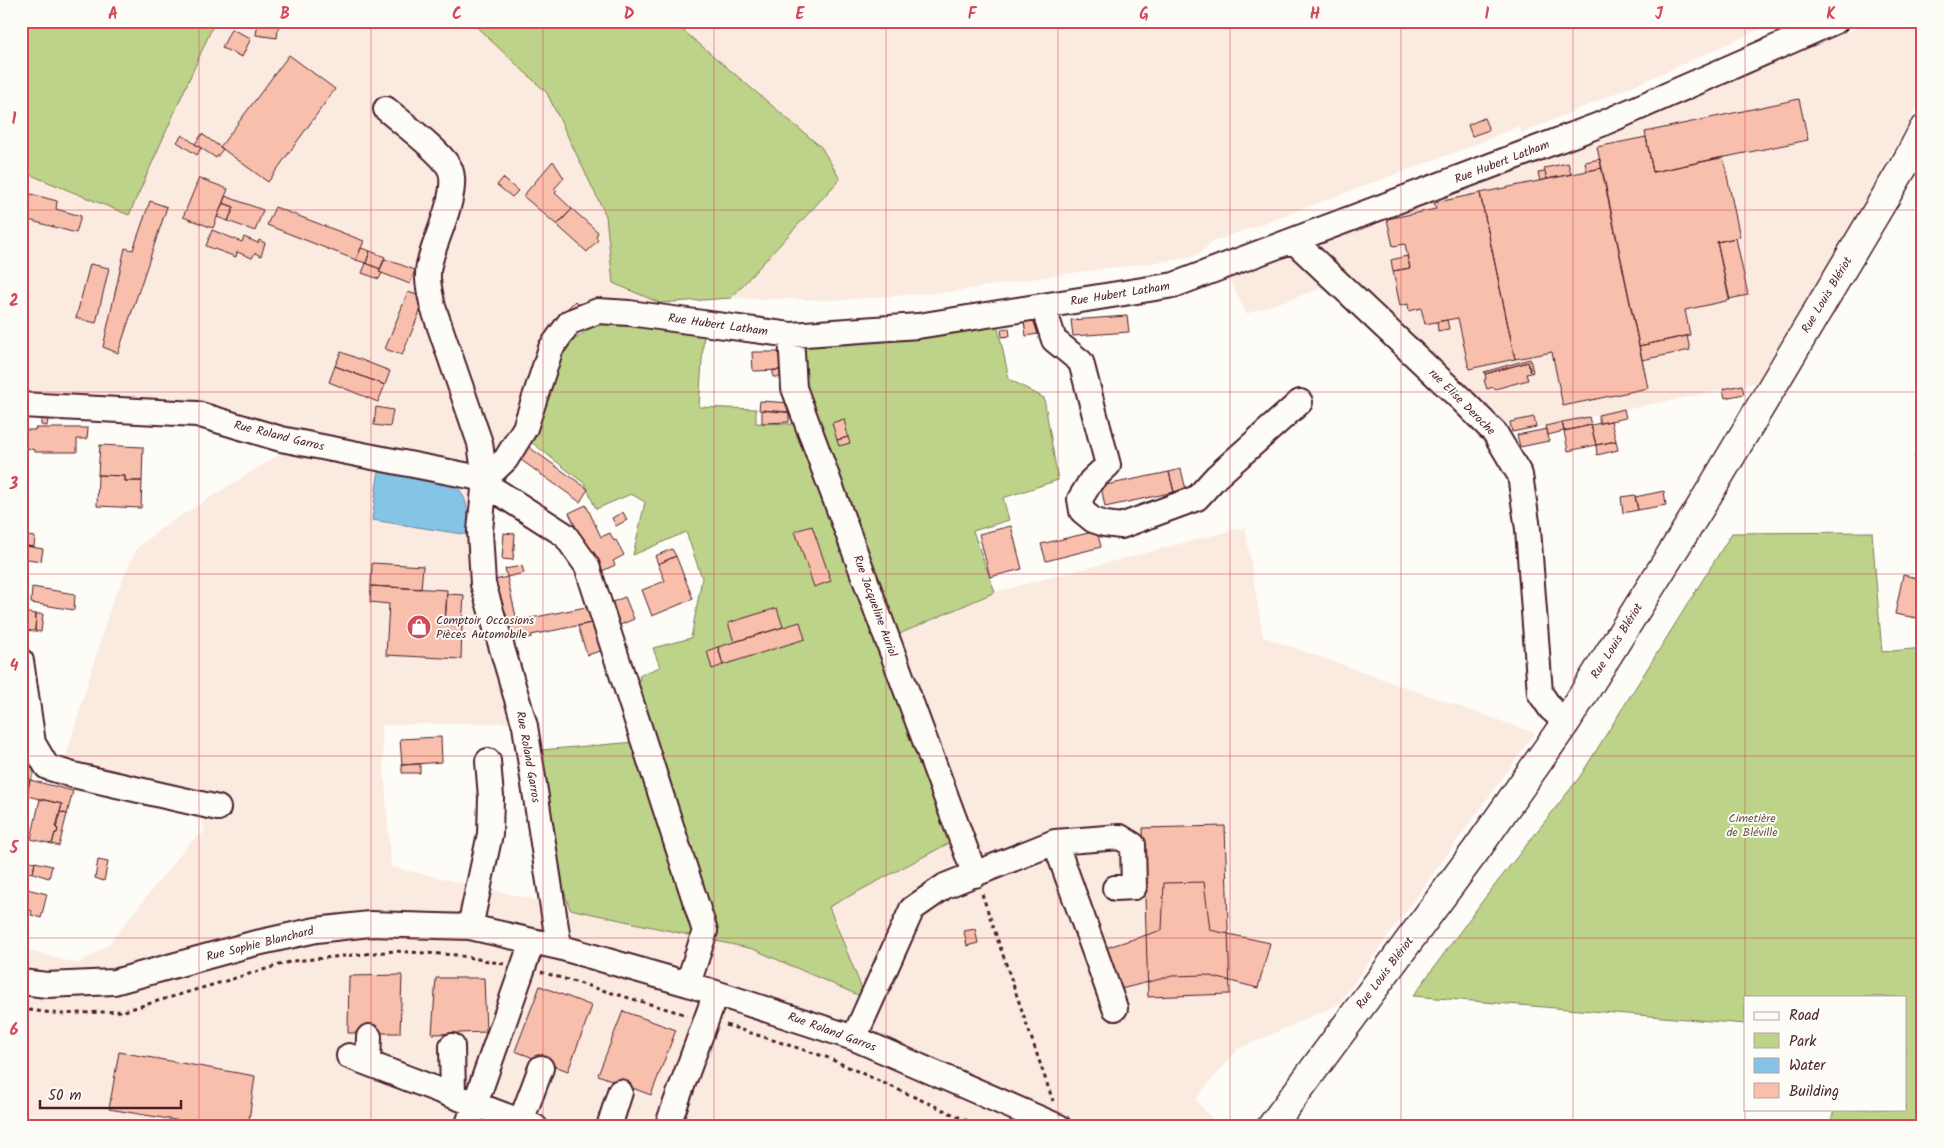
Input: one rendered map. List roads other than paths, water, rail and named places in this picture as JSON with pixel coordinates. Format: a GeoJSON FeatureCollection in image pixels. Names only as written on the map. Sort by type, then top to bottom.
{"type":"FeatureCollection","features":[{"type":"Feature","properties":{"kind":"main road","name":"Rue Louis Blériot"},"geometry":{"type":"LineString","coordinates":[[1271,1127],[1477,850],[1566,722],[1700,508],[1908,159],[1923,130]]}},
{"type":"Feature","properties":{"kind":"street","name":"Rue Hubert Latham"},"geometry":{"type":"LineString","coordinates":[[484,484],[506,459],[525,428],[551,348],[570,322],[598,311],[791,334],[918,326],[1174,285],[1599,125],[1836,21]]}},
{"type":"Feature","properties":{"kind":"street"},"geometry":{"type":"LineString","coordinates":[[386,109],[441,157],[450,169],[454,181],[452,193],[428,268],[428,285],[433,307],[480,443],[484,484],[565,535],[587,566],[705,931],[688,984]]}},
{"type":"Feature","properties":{"kind":"street","name":"rue Elise Deroche"},"geometry":{"type":"LineString","coordinates":[[1294,241],[1462,400],[1495,434],[1520,475],[1528,529],[1540,694],[1551,709],[1566,722]]}},
{"type":"Feature","properties":{"kind":"street"},"geometry":{"type":"LineString","coordinates":[[1043,306],[1054,340],[1081,362],[1108,465],[1091,481],[1080,499],[1082,511],[1093,520],[1121,526],[1197,498],[1216,477],[1300,402]]}},
{"type":"Feature","properties":{"kind":"street","name":"Rue Jacqueline Auriol"},"geometry":{"type":"LineString","coordinates":[[791,334],[794,388],[975,875]]}},
{"type":"Feature","properties":{"kind":"street","name":"Rue Roland Garros"},"geometry":{"type":"LineString","coordinates":[[21,405],[197,414],[281,439],[484,484],[480,530],[483,584],[525,726],[559,948],[716,992],[854,1038],[1058,1126]]}},
{"type":"Feature","properties":{"kind":"street"},"geometry":{"type":"LineString","coordinates":[[21,661],[33,743],[47,767],[73,775],[218,808]]}},
{"type":"Feature","properties":{"kind":"street"},"geometry":{"type":"LineString","coordinates":[[470,927],[490,834],[491,798],[488,761]]}},
{"type":"Feature","properties":{"kind":"street"},"geometry":{"type":"LineString","coordinates":[[854,1038],[912,909],[945,886],[1055,842],[1120,837],[1133,845],[1134,887],[1115,888]]}},
{"type":"Feature","properties":{"kind":"street"},"geometry":{"type":"LineString","coordinates":[[1055,842],[1115,1008]]}},
{"type":"Feature","properties":{"kind":"street","name":"Rue Sophie Blanchard"},"geometry":{"type":"LineString","coordinates":[[21,982],[47,985],[114,982],[252,944],[316,930],[370,924],[470,927],[559,948]]}},
{"type":"Feature","properties":{"kind":"street"},"geometry":{"type":"LineString","coordinates":[[464,1099],[523,968],[532,942]]}},
{"type":"Feature","properties":{"kind":"street"},"geometry":{"type":"LineString","coordinates":[[667,1127],[716,992]]}},
{"type":"Feature","properties":{"kind":"street"},"geometry":{"type":"LineString","coordinates":[[369,1037],[359,1060],[528,1124],[541,1068]]}},
{"type":"Feature","properties":{"kind":"street"},"geometry":{"type":"LineString","coordinates":[[452,1046],[464,1099],[467,1127]]}},
{"type":"Feature","properties":{"kind":"street"},"geometry":{"type":"LineString","coordinates":[[609,1127],[620,1092]]}},
{"type":"Feature","properties":{"kind":"water"},"geometry":{"type":"Polygon","coordinates":[[[380,462],[456,485],[466,502],[469,535],[372,520],[380,462]]]}},
{"type":"Feature","properties":{"kind":"place","name":"Comptoir Occasions Pièces Automobile"},"geometry":{"type":"Point","coordinates":[419,627]}},
{"type":"Feature","properties":{"kind":"park label","name":"Cimetière de Bléville"},"geometry":{"type":"Point","coordinates":[1752,825]}}]}
